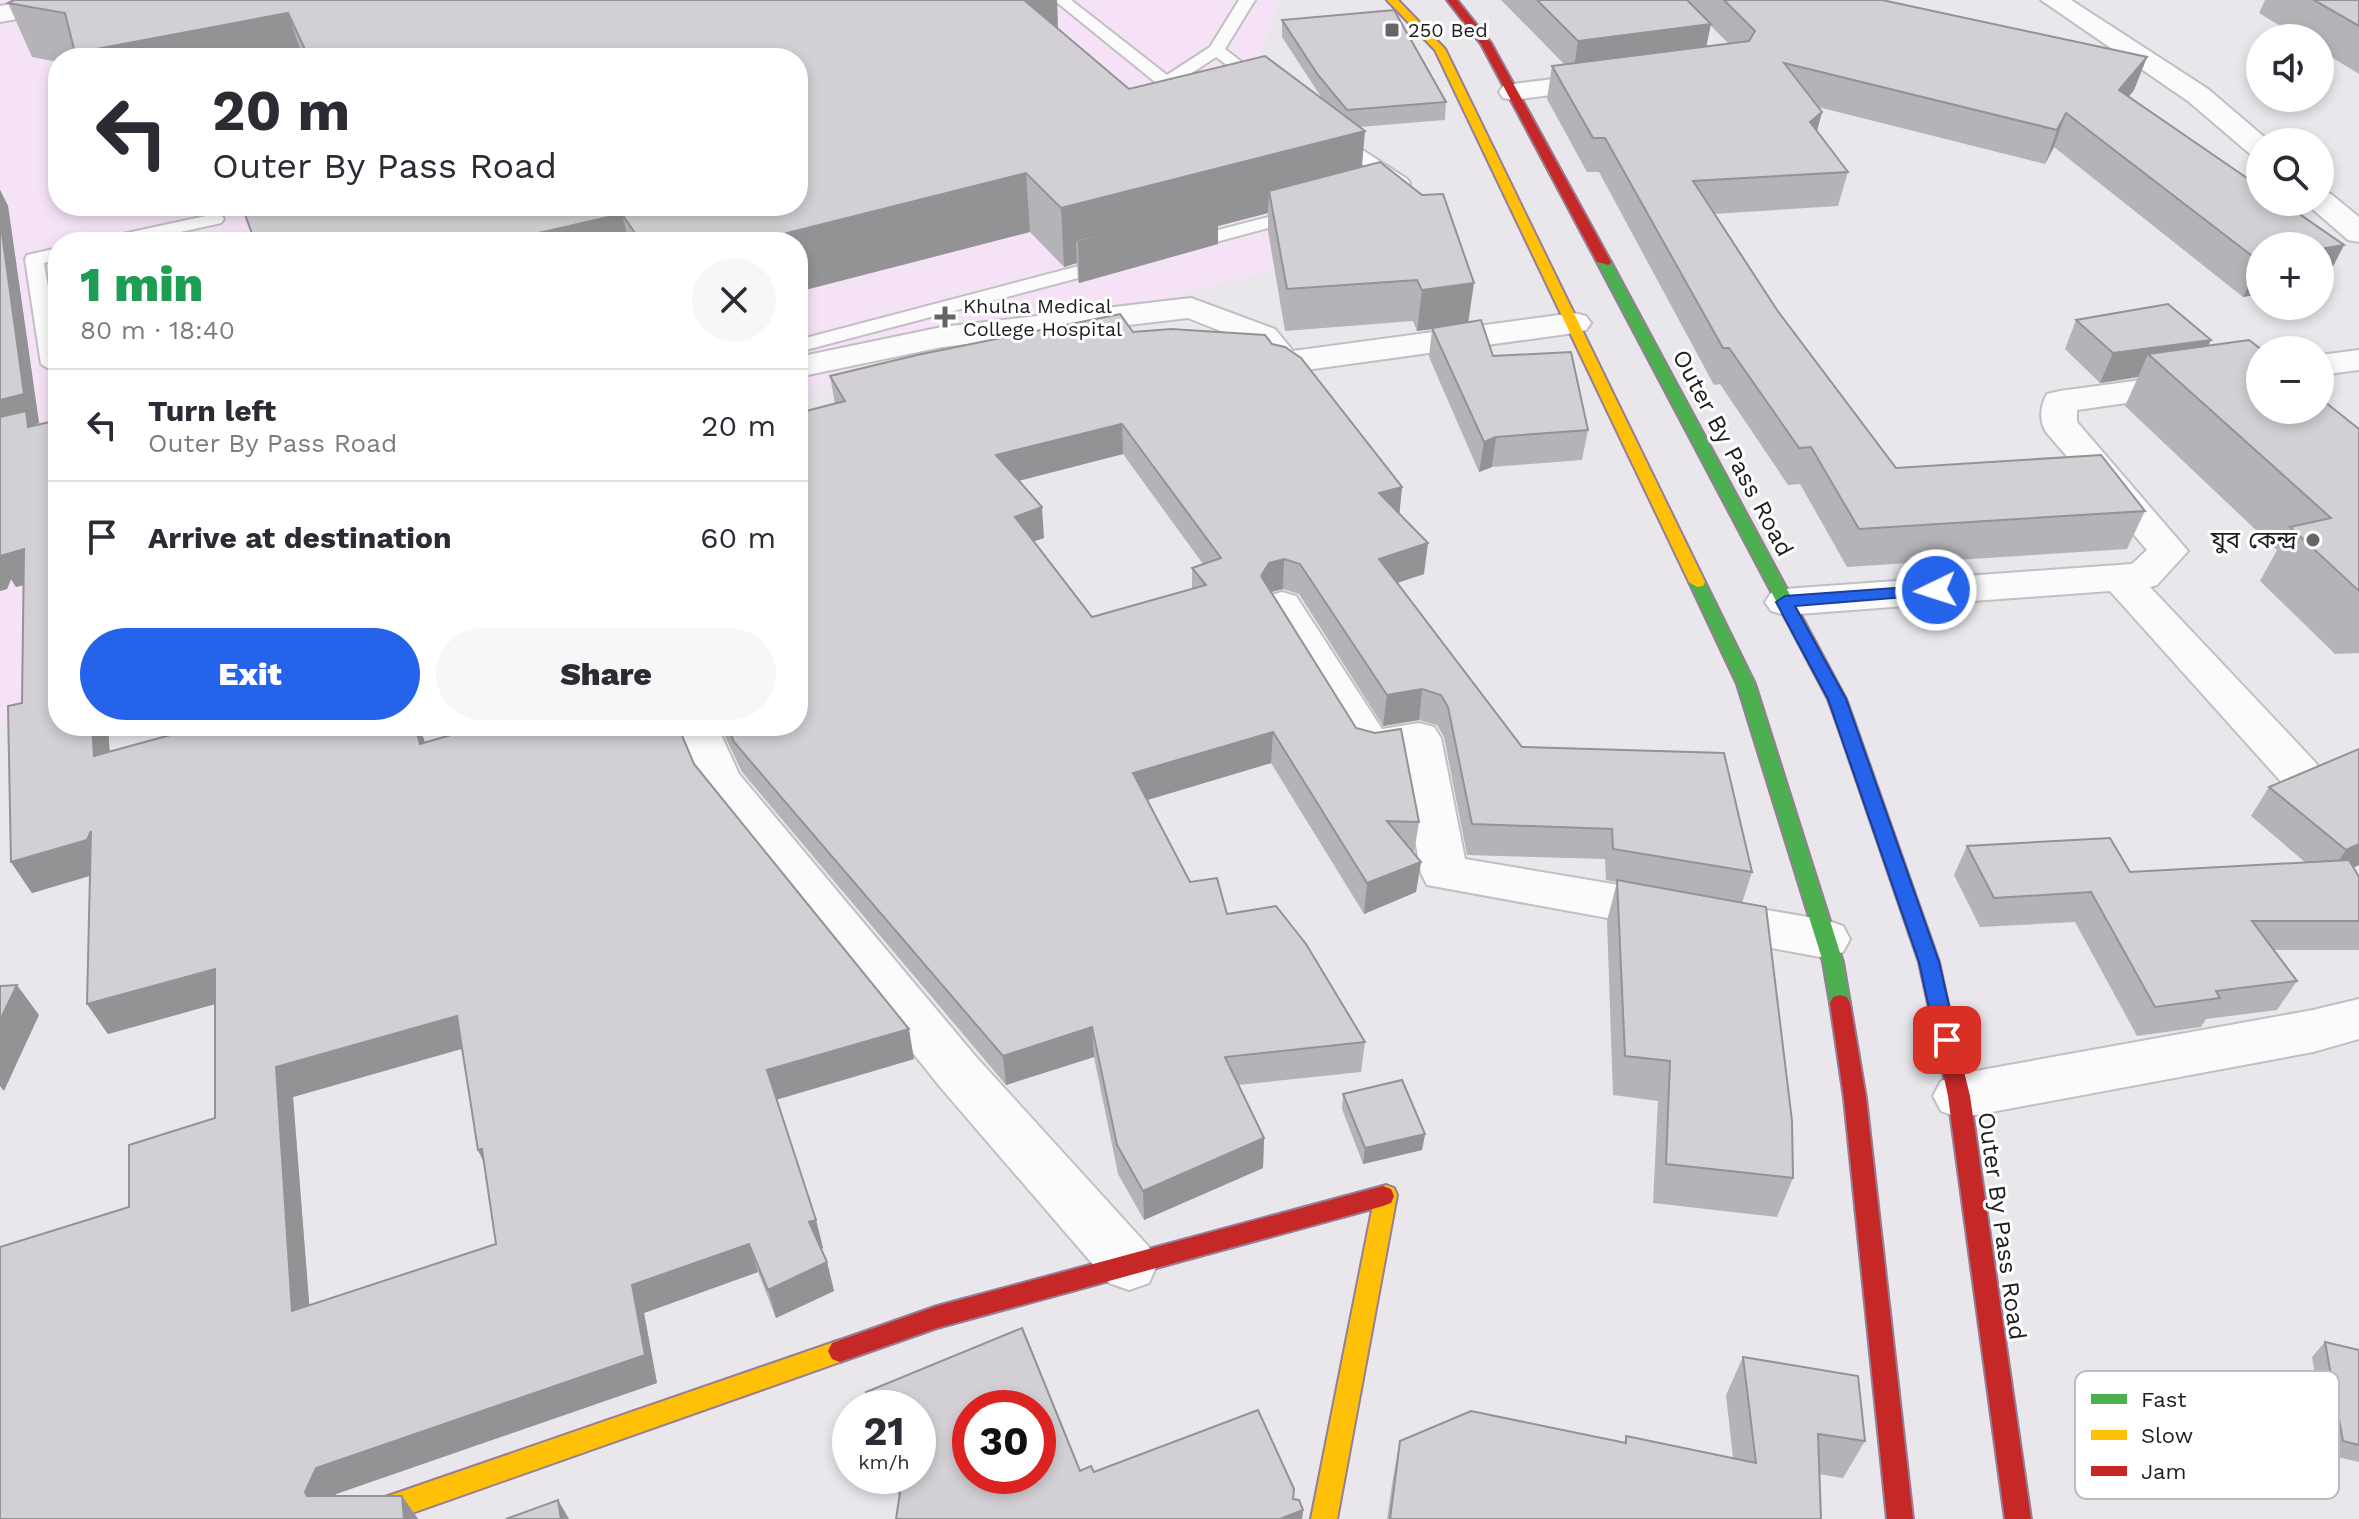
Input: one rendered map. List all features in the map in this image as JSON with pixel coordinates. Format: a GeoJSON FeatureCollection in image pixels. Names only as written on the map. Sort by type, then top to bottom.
{"type":"FeatureCollection","features":[{"type":"Feature","properties":{"kind":"main road"},"geometry":{"type":"LineString","coordinates":[[1392,0],[1440,49],[1746,684],[1833,962],[1855,1098],[1900,1519]]}},
{"type":"Feature","properties":{"kind":"main road","name":"Outer By Pass Road"},"geometry":{"type":"LineString","coordinates":[[1452,0],[1486,43],[1513,92],[1837,699],[1929,962],[1959,1096],[2018,1519]]}},
{"type":"Feature","properties":{"kind":"main road"},"geometry":{"type":"LineString","coordinates":[[359,1519],[937,1317],[1386,1195],[1324,1519]]}},
{"type":"Feature","properties":{"kind":"street"},"geometry":{"type":"LineString","coordinates":[[0,14],[79,0]]}},
{"type":"Feature","properties":{"kind":"street"},"geometry":{"type":"LineString","coordinates":[[2054,0],[2198,95],[2246,136]]}},
{"type":"Feature","properties":{"kind":"street"},"geometry":{"type":"LineString","coordinates":[[1513,92],[1638,77]]}},
{"type":"Feature","properties":{"kind":"street"},"geometry":{"type":"LineString","coordinates":[[2334,212],[2359,233]]}},
{"type":"Feature","properties":{"kind":"street"},"geometry":{"type":"LineString","coordinates":[[808,365],[942,337],[1191,308],[1263,336],[1284,363],[1574,323]]}},
{"type":"Feature","properties":{"kind":"street"},"geometry":{"type":"LineString","coordinates":[[2334,363],[2359,360]]}},
{"type":"Feature","properties":{"kind":"street"},"geometry":{"type":"LineString","coordinates":[[1785,602],[2143,576],[2169,551],[2059,424],[2060,402],[2246,376]]}},
{"type":"Feature","properties":{"kind":"street"},"geometry":{"type":"LineString","coordinates":[[2119,577],[2300,774]]}},
{"type":"Feature","properties":{"kind":"street"},"geometry":{"type":"LineString","coordinates":[[1282,605],[1371,746],[1419,738],[1444,873],[1826,939]]}},
{"type":"Feature","properties":{"kind":"street"},"geometry":{"type":"LineString","coordinates":[[700,736],[721,782],[959,1073],[1129,1265]]}},
{"type":"Feature","properties":{"kind":"street"},"geometry":{"type":"LineString","coordinates":[[1959,1096],[2313,1031],[2359,1019]]}},
{"type":"Feature","properties":{"kind":"lane"},"geometry":{"type":"LineString","coordinates":[[0,14],[21,0]]}},
{"type":"Feature","properties":{"kind":"lane"},"geometry":{"type":"LineString","coordinates":[[1062,0],[1166,83],[1216,50],[1247,0]]}},
{"type":"Feature","properties":{"kind":"lane"},"geometry":{"type":"LineString","coordinates":[[1216,50],[1275,93]]}},
{"type":"Feature","properties":{"kind":"lane"},"geometry":{"type":"LineString","coordinates":[[1322,128],[1405,186],[1375,194]]}},
{"type":"Feature","properties":{"kind":"lane"},"geometry":{"type":"LineString","coordinates":[[1162,250],[1314,210]]}},
{"type":"Feature","properties":{"kind":"lane"},"geometry":{"type":"LineString","coordinates":[[146,232],[202,216]]}},
{"type":"Feature","properties":{"kind":"lane"},"geometry":{"type":"LineString","coordinates":[[48,256],[34,259],[48,345]]}},
{"type":"Feature","properties":{"kind":"lane"},"geometry":{"type":"LineString","coordinates":[[808,343],[1132,258]]}},
{"type":"Feature","properties":{"kind":"shaded area","name":"Khulna Medical College Hospital"},"geometry":{"type":"Polygon","coordinates":[[[0,0],[1279,0],[1255,70],[1338,124],[1448,226],[808,388],[808,232],[48,232],[48,713],[0,725],[0,0]]]}},
{"type":"Feature","properties":{"kind":"building"},"geometry":{"type":"Polygon","coordinates":[[[14,0],[1024,0],[1129,89],[1265,56],[1365,131],[1061,208],[1026,173],[791,232],[634,232],[623,216],[808,216],[808,48],[304,48],[288,13],[102,48],[74,48],[65,13],[8,3],[14,0]]]}},
{"type":"Feature","properties":{"kind":"building"},"geometry":{"type":"Polygon","coordinates":[[[1537,0],[1687,0],[1711,24],[1578,41],[1537,0]]]}},
{"type":"Feature","properties":{"kind":"building"},"geometry":{"type":"Polygon","coordinates":[[[1724,0],[1882,0],[2147,57],[2119,90],[2246,177],[2246,216],[2302,216],[2325,232],[2246,232],[2246,251],[2066,113],[2057,130],[1784,63],[1822,112],[1810,122],[1848,172],[1693,181],[1777,310],[1896,468],[2101,455],[2145,511],[1859,529],[1811,447],[1799,448],[1729,348],[1723,348],[1605,138],[1593,138],[1552,66],[1749,41],[1755,31],[1724,0]]]}},
{"type":"Feature","properties":{"kind":"building"},"geometry":{"type":"Polygon","coordinates":[[[2314,0],[2359,0],[2359,26],[2314,0]]]}},
{"type":"Feature","properties":{"kind":"building"},"geometry":{"type":"Polygon","coordinates":[[[1394,10],[1446,102],[1347,110],[1318,75],[1282,20],[1394,10]]]}},
{"type":"Feature","properties":{"kind":"building"},"geometry":{"type":"Polygon","coordinates":[[[1380,162],[1422,195],[1443,194],[1474,283],[1422,290],[1417,280],[1287,289],[1269,191],[1380,162]]]}},
{"type":"Feature","properties":{"kind":"building"},"geometry":{"type":"Polygon","coordinates":[[[1218,204],[1078,242],[1076,240],[1218,204]]]}},
{"type":"Feature","properties":{"kind":"building"},"geometry":{"type":"Polygon","coordinates":[[[246,216],[613,216],[543,232],[251,232],[246,216]]]}},
{"type":"Feature","properties":{"kind":"building"},"geometry":{"type":"Polygon","coordinates":[[[0,219],[24,394],[0,400],[0,219]]]}},
{"type":"Feature","properties":{"kind":"building"},"geometry":{"type":"Polygon","coordinates":[[[2334,238],[2344,245],[2334,247],[2334,238]]]}},
{"type":"Feature","properties":{"kind":"building"},"geometry":{"type":"Polygon","coordinates":[[[2168,304],[2211,340],[2113,353],[2076,320],[2168,304]]]}},
{"type":"Feature","properties":{"kind":"building"},"geometry":{"type":"Polygon","coordinates":[[[1120,314],[1133,332],[1171,329],[1265,335],[1272,344],[1285,347],[1301,358],[1402,487],[1379,493],[1428,543],[1379,559],[1522,747],[1724,753],[1752,872],[1613,849],[1612,829],[1472,824],[1448,707],[1441,695],[1422,689],[1387,695],[1300,564],[1284,559],[1269,563],[1261,576],[1356,728],[1375,733],[1401,729],[1419,822],[1387,821],[1421,862],[1367,883],[1273,732],[1133,773],[1190,882],[1217,878],[1227,914],[1276,906],[1306,944],[1365,1042],[1225,1057],[1264,1138],[1143,1191],[1117,1145],[1092,1027],[1003,1056],[731,736],[808,736],[808,410],[845,401],[830,376],[1120,314]],[[1122,424],[996,455],[1042,507],[1015,517],[1092,617],[1206,585],[1192,568],[1221,558],[1122,424]]]}},
{"type":"Feature","properties":{"kind":"building"},"geometry":{"type":"Polygon","coordinates":[[[1481,320],[1493,356],[1571,352],[1588,430],[1496,437],[1484,442],[1432,328],[1481,320]]]}},
{"type":"Feature","properties":{"kind":"building"},"geometry":{"type":"Polygon","coordinates":[[[2246,340],[2246,424],[2334,424],[2334,409],[2359,429],[2359,591],[2290,527],[2331,518],[2148,354],[2246,340]]]}},
{"type":"Feature","properties":{"kind":"building"},"geometry":{"type":"Polygon","coordinates":[[[26,411],[28,427],[48,422],[48,736],[93,736],[94,756],[167,736],[418,736],[420,744],[448,736],[682,736],[694,764],[909,1029],[767,1070],[816,1220],[809,1222],[827,1262],[768,1290],[749,1244],[632,1285],[645,1355],[316,1468],[305,1492],[307,1496],[402,1496],[404,1519],[0,1519],[0,1247],[129,1207],[129,1145],[215,1118],[215,969],[87,1004],[91,831],[87,840],[11,862],[8,706],[22,703],[24,549],[0,556],[0,417],[26,411]],[[457,1016],[276,1067],[292,1311],[496,1244],[482,1149],[478,1150],[457,1016]]]}},
{"type":"Feature","properties":{"kind":"building"},"geometry":{"type":"Polygon","coordinates":[[[2359,749],[2359,844],[2346,850],[2269,787],[2359,749]]]}},
{"type":"Feature","properties":{"kind":"building"},"geometry":{"type":"Polygon","coordinates":[[[2110,838],[2130,872],[2349,860],[2359,877],[2359,921],[2252,921],[2297,981],[2216,991],[2220,998],[2155,1007],[2091,892],[1994,898],[1967,846],[2110,838]]]}},
{"type":"Feature","properties":{"kind":"building"},"geometry":{"type":"Polygon","coordinates":[[[1617,880],[1766,907],[1792,1121],[1793,1178],[1666,1164],[1670,1061],[1625,1056],[1617,880]]]}},
{"type":"Feature","properties":{"kind":"building"},"geometry":{"type":"Polygon","coordinates":[[[17,985],[0,1020],[0,986],[17,985]]]}},
{"type":"Feature","properties":{"kind":"building"},"geometry":{"type":"Polygon","coordinates":[[[1402,1080],[1425,1134],[1365,1148],[1343,1094],[1402,1080]]]}},
{"type":"Feature","properties":{"kind":"building"},"geometry":{"type":"Polygon","coordinates":[[[1022,1328],[1047,1390],[952,1390],[952,1494],[1056,1494],[1056,1412],[1080,1471],[1091,1466],[1094,1472],[1258,1410],[1294,1489],[1293,1499],[1299,1500],[1303,1510],[1280,1519],[896,1519],[900,1494],[936,1494],[936,1390],[871,1390],[1022,1328]]]}},
{"type":"Feature","properties":{"kind":"building"},"geometry":{"type":"Polygon","coordinates":[[[2325,1342],[2359,1350],[2359,1445],[2343,1441],[2339,1419],[2339,1371],[2330,1371],[2325,1342]]]}},
{"type":"Feature","properties":{"kind":"building"},"geometry":{"type":"Polygon","coordinates":[[[1743,1357],[1858,1376],[1865,1441],[1818,1434],[1821,1519],[1390,1519],[1400,1441],[1471,1411],[1626,1443],[1626,1436],[1756,1463],[1743,1357]]]}},
{"type":"Feature","properties":{"kind":"building"},"geometry":{"type":"Polygon","coordinates":[[[558,1500],[561,1519],[506,1519],[558,1500]]]}},
{"type":"Feature","properties":{"kind":"traffic: fast"},"geometry":{"type":"LineString","coordinates":[[1604,262],[1837,699],[1845,721]]}},
{"type":"Feature","properties":{"kind":"traffic: fast"},"geometry":{"type":"LineString","coordinates":[[1697,582],[1746,684],[1833,962],[1840,1003]]}},
{"type":"Feature","properties":{"kind":"traffic: slow"},"geometry":{"type":"LineString","coordinates":[[1392,0],[1440,49],[1697,582]]}},
{"type":"Feature","properties":{"kind":"traffic: slow"},"geometry":{"type":"LineString","coordinates":[[1845,721],[1929,962],[1942,1022]]}},
{"type":"Feature","properties":{"kind":"traffic: slow"},"geometry":{"type":"LineString","coordinates":[[1324,1519],[1386,1195],[1383,1196]]}},
{"type":"Feature","properties":{"kind":"traffic: slow"},"geometry":{"type":"LineString","coordinates":[[359,1519],[840,1351]]}},
{"type":"Feature","properties":{"kind":"traffic: jam"},"geometry":{"type":"LineString","coordinates":[[1452,0],[1486,43],[1604,262]]}},
{"type":"Feature","properties":{"kind":"traffic: jam"},"geometry":{"type":"LineString","coordinates":[[1840,1003],[1855,1098],[1900,1519]]}},
{"type":"Feature","properties":{"kind":"traffic: jam"},"geometry":{"type":"LineString","coordinates":[[1942,1022],[1959,1096],[2018,1519]]}},
{"type":"Feature","properties":{"kind":"traffic: jam"},"geometry":{"type":"LineString","coordinates":[[840,1351],[937,1317],[1383,1196]]}},
{"type":"Feature","properties":{"kind":"place","name":"250 Bed"},"geometry":{"type":"Point","coordinates":[1392,30]}},
{"type":"Feature","properties":{"kind":"place","name":"Khulna Medical College Hospital"},"geometry":{"type":"Point","coordinates":[945,317]}},
{"type":"Feature","properties":{"kind":"place","name":"যুব কেন্দ্র"},"geometry":{"type":"Point","coordinates":[2313,540]}},
{"type":"Feature","properties":{"kind":"route"},"geometry":{"type":"LineString","coordinates":[[1936,590],[1785,602],[1837,699],[1929,962],[1947,1040]]}}]}
